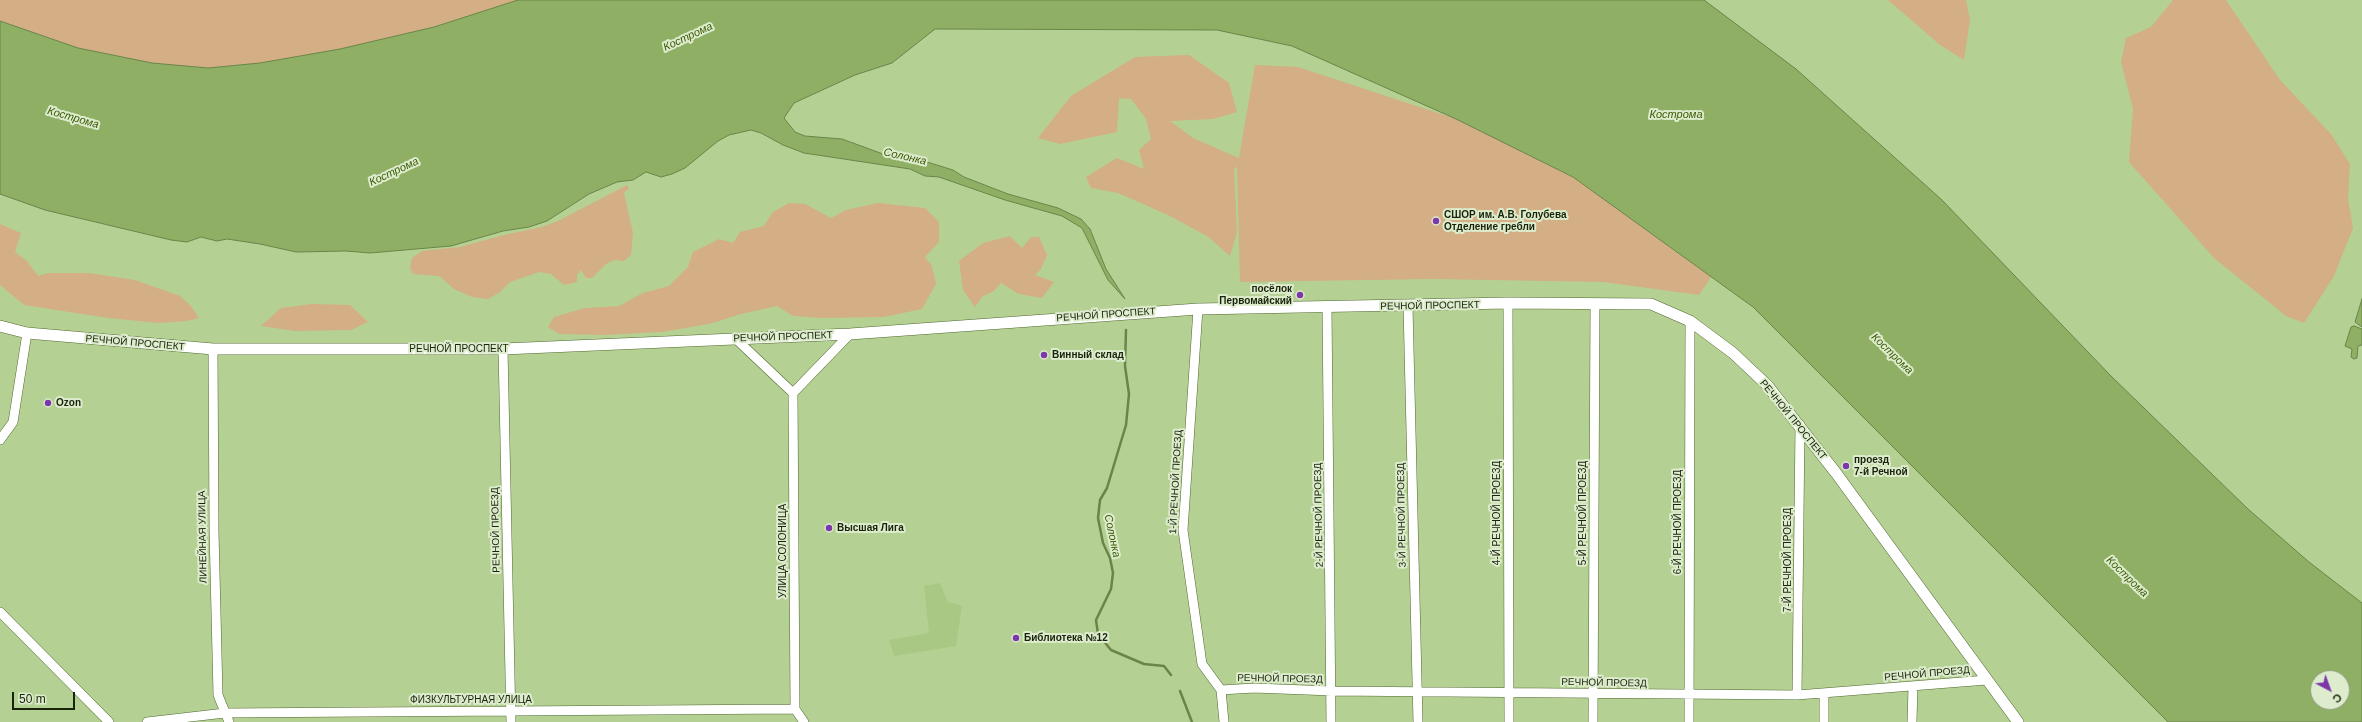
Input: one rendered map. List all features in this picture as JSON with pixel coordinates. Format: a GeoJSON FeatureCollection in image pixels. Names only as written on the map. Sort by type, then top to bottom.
{"type":"FeatureCollection","features":[{"type":"Feature","properties":{"kind":"street","name":"РЕЧНОЙ ПРОСПЕКТ"},"geometry":{"type":"LineString","coordinates":[[0,326],[27,333],[213,349],[503,349],[850,334],[1198,309],[1508,303],[1651,304],[1690,321],[1734,353],[1767,385],[1800,425],[2018,722]]}},
{"type":"Feature","properties":{"kind":"street","name":"4-Й РЕЧНОЙ ПРОЕЗД"},"geometry":{"type":"LineString","coordinates":[[1508,303],[1509,722]]}},
{"type":"Feature","properties":{"kind":"street","name":"5-Й РЕЧНОЙ ПРОЕЗД"},"geometry":{"type":"LineString","coordinates":[[1593,722],[1595,304]]}},
{"type":"Feature","properties":{"kind":"street","name":"3-Й РЕЧНОЙ ПРОЕЗД"},"geometry":{"type":"LineString","coordinates":[[1408,306],[1418,722]]}},
{"type":"Feature","properties":{"kind":"street","name":"2-Й РЕЧНОЙ ПРОЕЗД"},"geometry":{"type":"LineString","coordinates":[[1327,307],[1332,691],[1331,722]]}},
{"type":"Feature","properties":{"kind":"street","name":"1-Й РЕЧНОЙ ПРОЕЗД"},"geometry":{"type":"LineString","coordinates":[[1198,309],[1182,530],[1202,664],[1221,690]]}},
{"type":"Feature","properties":{"kind":"street","name":"6-Й РЕЧНОЙ ПРОЕЗД"},"geometry":{"type":"LineString","coordinates":[[1689,722],[1690,321]]}},
{"type":"Feature","properties":{"kind":"street"},"geometry":{"type":"LineString","coordinates":[[0,440],[13,422],[27,333]]}},
{"type":"Feature","properties":{"kind":"street"},"geometry":{"type":"LineString","coordinates":[[736,339],[793,392],[850,334]]}},
{"type":"Feature","properties":{"kind":"street","name":"ЛИНЕЙНАЯ УЛИЦА"},"geometry":{"type":"LineString","coordinates":[[213,349],[214,531],[218,695],[229,722]]}},
{"type":"Feature","properties":{"kind":"street","name":"РЕЧНОЙ ПРОЕЗД"},"geometry":{"type":"LineString","coordinates":[[503,349],[511,722]]}},
{"type":"Feature","properties":{"kind":"street","name":"УЛИЦА СОЛОНИЦА"},"geometry":{"type":"LineString","coordinates":[[793,392],[795,709]]}},
{"type":"Feature","properties":{"kind":"street","name":"7-Й РЕЧНОЙ ПРОЕЗД"},"geometry":{"type":"LineString","coordinates":[[1797,695],[1800,425]]}},
{"type":"Feature","properties":{"kind":"street"},"geometry":{"type":"LineString","coordinates":[[0,612],[108,722]]}},
{"type":"Feature","properties":{"kind":"street","name":"РЕЧНОЙ ПРОЕЗД"},"geometry":{"type":"LineString","coordinates":[[1221,690],[1254,688],[1332,691],[1797,695],[1987,680]]}},
{"type":"Feature","properties":{"kind":"street"},"geometry":{"type":"LineString","coordinates":[[1912,722],[1913,686]]}},
{"type":"Feature","properties":{"kind":"street"},"geometry":{"type":"LineString","coordinates":[[1221,690],[1224,722]]}},
{"type":"Feature","properties":{"kind":"street"},"geometry":{"type":"LineString","coordinates":[[1824,694],[1824,722]]}},
{"type":"Feature","properties":{"kind":"street"},"geometry":{"type":"LineString","coordinates":[[795,709],[804,722]]}},
{"type":"Feature","properties":{"kind":"street","name":"ФИЗКУЛЬТУРНАЯ УЛИЦА"},"geometry":{"type":"LineString","coordinates":[[147,722],[225,712],[795,709]]}},
{"type":"Feature","properties":{"kind":"shaded area"},"geometry":{"type":"Polygon","coordinates":[[[0,0],[518,0],[434,27],[340,49],[260,63],[208,68],[152,63],[78,48],[0,21],[0,0]]]}},
{"type":"Feature","properties":{"kind":"shaded area"},"geometry":{"type":"Polygon","coordinates":[[[1888,0],[1966,0],[1970,20],[1964,60],[1940,45],[1888,0]]]}},
{"type":"Feature","properties":{"kind":"shaded area"},"geometry":{"type":"Polygon","coordinates":[[[2173,0],[2226,0],[2280,80],[2331,134],[2350,164],[2348,198],[2353,228],[2334,276],[2304,323],[2286,316],[2214,258],[2129,162],[2133,109],[2121,62],[2126,38],[2151,27],[2173,0]]]}},
{"type":"Feature","properties":{"kind":"shaded area","name":"СШОР им. А.В. Голубева Отделение гребли"},"geometry":{"type":"Polygon","coordinates":[[[1189,55],[1229,83],[1237,112],[1213,119],[1170,121],[1193,138],[1239,158],[1255,65],[1298,67],[1456,119],[1573,177],[1711,277],[1699,295],[1603,282],[1433,279],[1240,282],[1237,166],[1234,170],[1237,232],[1230,256],[1207,236],[1168,215],[1118,193],[1091,188],[1086,177],[1117,158],[1144,169],[1139,150],[1151,139],[1146,119],[1131,99],[1119,98],[1117,132],[1060,144],[1038,138],[1071,96],[1135,57],[1189,55]]]}},
{"type":"Feature","properties":{"kind":"shaded area"},"geometry":{"type":"Polygon","coordinates":[[[627,185],[629,188],[624,193],[633,233],[631,255],[624,261],[614,260],[606,264],[592,278],[586,278],[581,270],[577,275],[577,282],[564,285],[551,274],[539,272],[510,282],[499,293],[488,299],[472,297],[454,289],[439,276],[413,274],[410,268],[412,258],[422,251],[460,247],[504,235],[542,227],[558,221],[627,185]]]}},
{"type":"Feature","properties":{"kind":"shaded area"},"geometry":{"type":"Polygon","coordinates":[[[789,203],[805,204],[831,218],[846,210],[878,203],[925,208],[939,222],[939,242],[925,257],[932,266],[936,284],[922,309],[884,317],[821,318],[793,316],[777,306],[741,314],[709,324],[662,332],[605,335],[559,334],[548,327],[554,317],[585,308],[619,306],[643,293],[669,286],[688,267],[693,252],[719,239],[733,243],[740,232],[764,226],[773,212],[789,203]]]}},
{"type":"Feature","properties":{"kind":"shaded area"},"geometry":{"type":"Polygon","coordinates":[[[0,224],[21,233],[15,252],[27,261],[38,276],[49,273],[89,273],[135,280],[180,296],[191,306],[199,318],[187,321],[159,323],[108,318],[24,305],[0,285],[0,224]]]}},
{"type":"Feature","properties":{"kind":"shaded area"},"geometry":{"type":"Polygon","coordinates":[[[1010,236],[1022,248],[1031,237],[1039,237],[1047,255],[1041,269],[1035,275],[1054,282],[1042,298],[1019,294],[1001,283],[994,291],[982,297],[975,307],[963,290],[959,261],[983,243],[1010,236]]]}},
{"type":"Feature","properties":{"kind":"shaded area"},"geometry":{"type":"Polygon","coordinates":[[[312,304],[350,305],[368,322],[351,330],[295,331],[261,326],[281,308],[312,304]]]}},
{"type":"Feature","properties":{"kind":"shaded area"},"geometry":{"type":"Polygon","coordinates":[[[940,583],[948,602],[962,606],[956,646],[894,656],[889,640],[929,633],[924,586],[940,583]]]}},
{"type":"Feature","properties":{"kind":"water","name":"Кострома"},"geometry":{"type":"Polygon","coordinates":[[[518,0],[1704,0],[1796,69],[1942,200],[2111,376],[2248,509],[2309,562],[2362,603],[2362,722],[2168,722],[1753,307],[1573,177],[1456,119],[1292,46],[1217,30],[935,29],[892,63],[855,75],[794,103],[784,118],[795,132],[805,136],[842,139],[883,154],[914,158],[953,170],[964,177],[1008,194],[1058,208],[1081,219],[1090,229],[1106,269],[1125,299],[1108,280],[1082,228],[1062,216],[1005,200],[939,177],[925,176],[910,169],[804,153],[783,145],[761,133],[751,130],[729,135],[718,141],[685,168],[672,174],[661,177],[646,172],[633,180],[617,182],[589,194],[547,221],[529,227],[503,231],[451,246],[370,253],[346,251],[296,252],[260,244],[227,239],[217,241],[201,237],[187,242],[171,240],[45,210],[0,194],[0,21],[78,48],[152,63],[208,68],[260,63],[340,49],[434,27],[518,0]]]}},
{"type":"Feature","properties":{"kind":"water"},"geometry":{"type":"Polygon","coordinates":[[[2362,299],[2362,327],[2355,322],[2362,299]]]}},
{"type":"Feature","properties":{"kind":"water"},"geometry":{"type":"Polygon","coordinates":[[[2354,326],[2362,329],[2362,345],[2358,346],[2357,358],[2354,359],[2351,357],[2352,349],[2345,346],[2351,327],[2354,326]]]}},
{"type":"Feature","properties":{"kind":"waterway","name":"Солонка"},"geometry":{"type":"LineString","coordinates":[[1126,330],[1125,366],[1129,394],[1126,425],[1107,488],[1100,500],[1098,518],[1103,543],[1110,558],[1113,573],[1111,589],[1096,620],[1098,634],[1111,650],[1144,664],[1164,666],[1171,675]]}},
{"type":"Feature","properties":{"kind":"waterway","name":"Солонка"},"geometry":{"type":"LineString","coordinates":[[1180,691],[1192,722]]}},
{"type":"Feature","properties":{"kind":"place","name":"СШОР им. А.В. Голубева Отделение гребли"},"geometry":{"type":"Point","coordinates":[1436,221]}},
{"type":"Feature","properties":{"kind":"place","name":"посёлок Первомайский"},"geometry":{"type":"Point","coordinates":[1300,295]}},
{"type":"Feature","properties":{"kind":"place","name":"Винный склад"},"geometry":{"type":"Point","coordinates":[1044,355]}},
{"type":"Feature","properties":{"kind":"place","name":"Ozon"},"geometry":{"type":"Point","coordinates":[48,403]}},
{"type":"Feature","properties":{"kind":"place","name":"проезд 7-й Речной"},"geometry":{"type":"Point","coordinates":[1846,466]}},
{"type":"Feature","properties":{"kind":"place","name":"Высшая Лига"},"geometry":{"type":"Point","coordinates":[829,528]}},
{"type":"Feature","properties":{"kind":"place","name":"Библиотека №12"},"geometry":{"type":"Point","coordinates":[1016,638]}}]}
